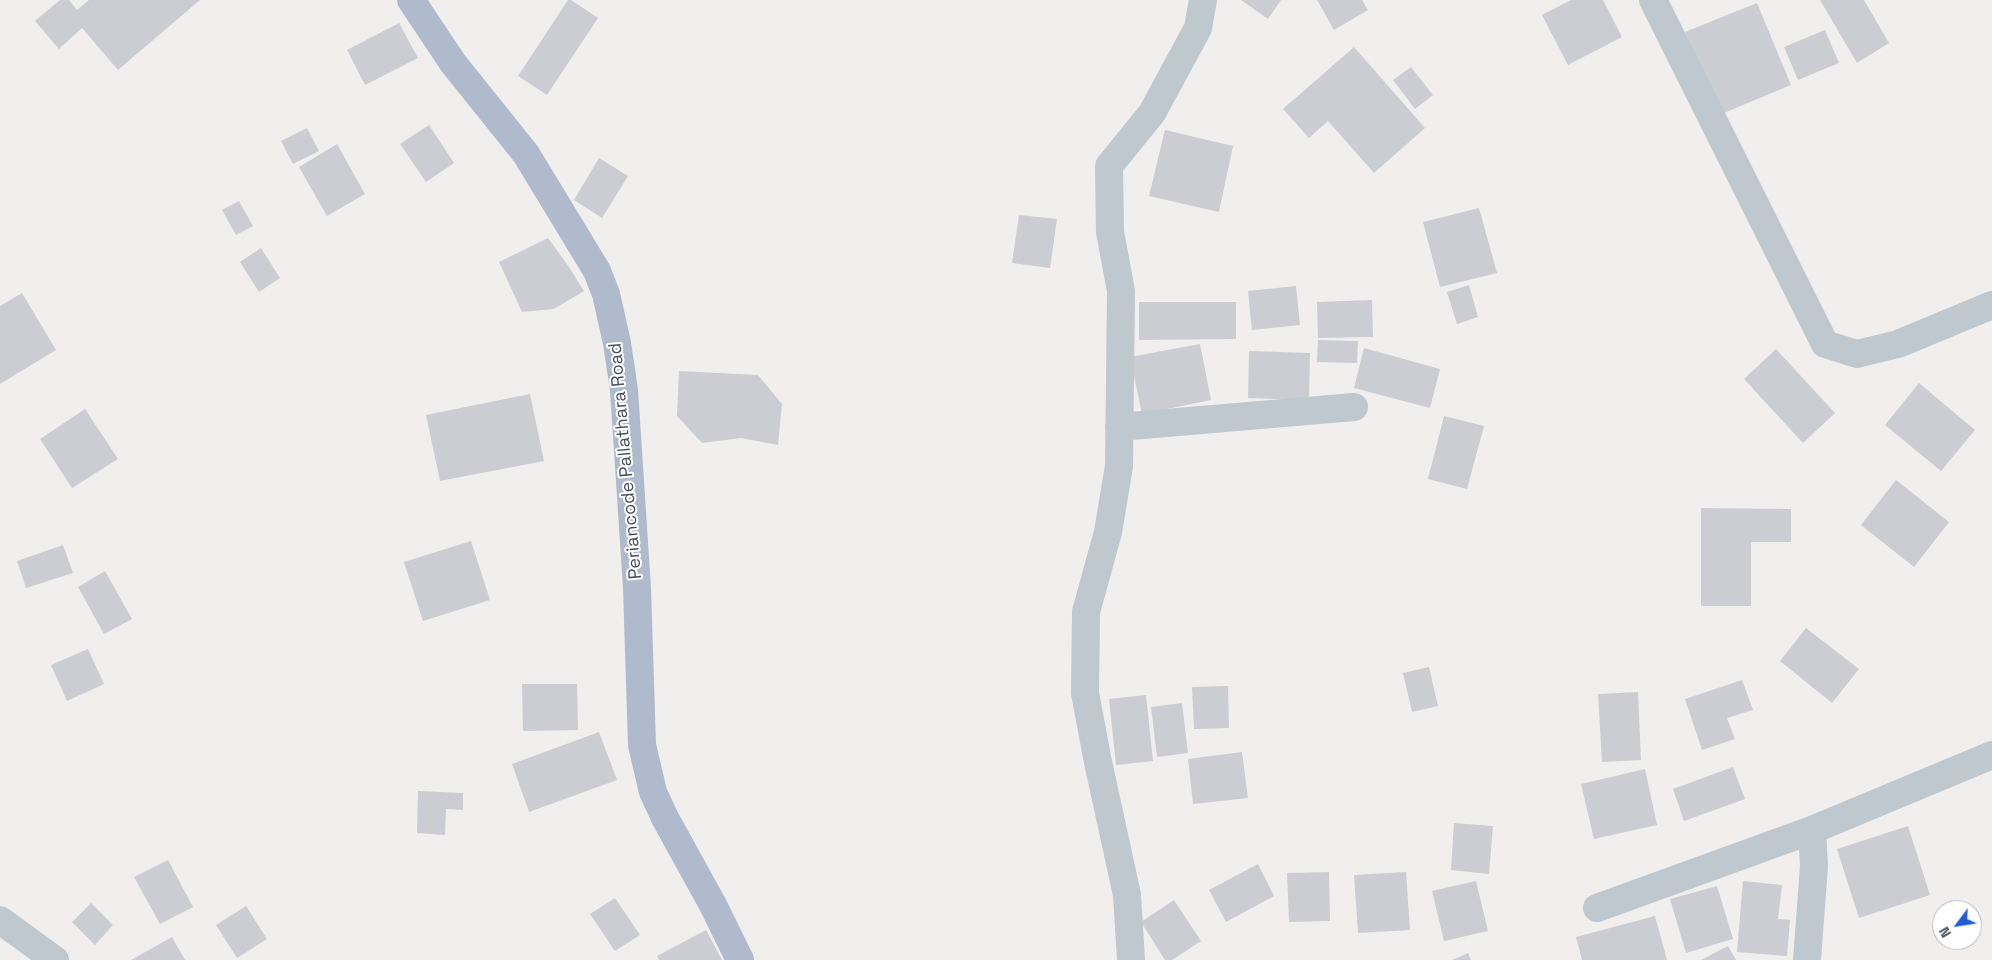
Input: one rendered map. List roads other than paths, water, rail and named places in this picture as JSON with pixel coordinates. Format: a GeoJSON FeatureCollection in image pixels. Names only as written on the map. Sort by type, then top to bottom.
{"type":"FeatureCollection","features":[{"type":"Feature","properties":{"kind":"main road","name":"Periancode Pallathara Road"},"geometry":{"type":"LineString","coordinates":[[411,0],[453,63],[526,154],[597,270],[606,294],[617,343],[624,390],[637,588],[642,744],[653,792],[740,960]]}},
{"type":"Feature","properties":{"kind":"street"},"geometry":{"type":"LineString","coordinates":[[1131,960],[1127,895],[1085,693],[1086,612],[1108,532],[1120,466],[1121,290],[1110,232],[1109,166],[1152,113],[1198,28],[1203,0]]}},
{"type":"Feature","properties":{"kind":"street"},"geometry":{"type":"LineString","coordinates":[[1654,0],[1825,344],[1857,354],[1898,344],[1992,305]]}},
{"type":"Feature","properties":{"kind":"street"},"geometry":{"type":"LineString","coordinates":[[1119,427],[1354,407]]}},
{"type":"Feature","properties":{"kind":"street"},"geometry":{"type":"LineString","coordinates":[[1597,908],[1812,830],[1992,755]]}},
{"type":"Feature","properties":{"kind":"street"},"geometry":{"type":"LineString","coordinates":[[1807,960],[1814,866],[1812,830]]}},
{"type":"Feature","properties":{"kind":"street"},"geometry":{"type":"LineString","coordinates":[[0,920],[55,960]]}}]}
